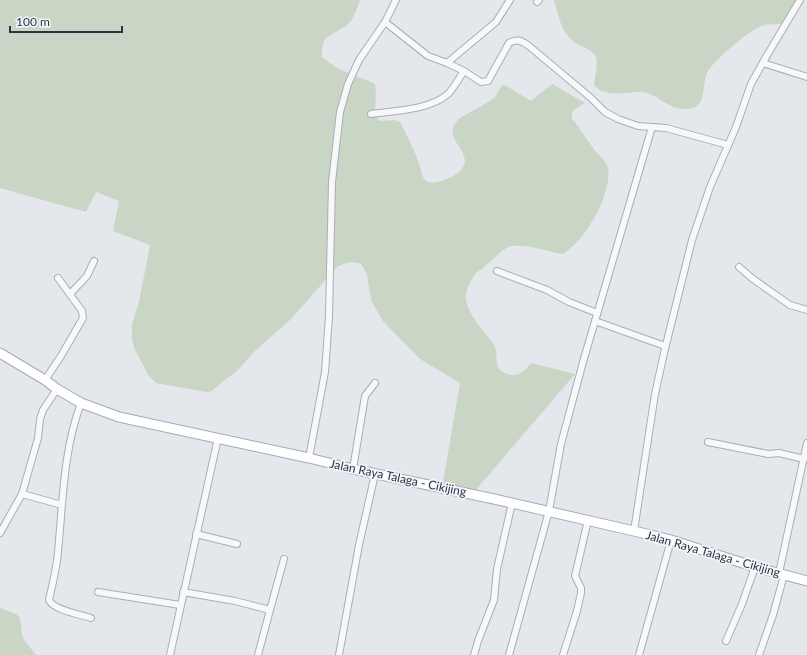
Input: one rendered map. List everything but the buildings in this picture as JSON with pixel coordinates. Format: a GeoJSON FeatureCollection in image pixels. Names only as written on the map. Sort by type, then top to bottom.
{"type":"FeatureCollection","features":[{"type":"Feature","properties":{"kind":"main road","name":"Jalan Raya Talaga - Cikijing"},"geometry":{"type":"LineString","coordinates":[[0,352],[81,404],[120,417],[308,458],[353,470],[588,520],[671,540],[755,567],[807,581]]}},
{"type":"Feature","properties":{"kind":"street"},"geometry":{"type":"LineString","coordinates":[[308,458],[325,372],[329,316],[332,182],[340,112],[348,84],[359,60],[385,22],[396,0]]}},
{"type":"Feature","properties":{"kind":"street"},"geometry":{"type":"LineString","coordinates":[[447,63],[496,22],[510,0]]}},
{"type":"Feature","properties":{"kind":"street"},"geometry":{"type":"LineString","coordinates":[[634,531],[655,394],[665,346],[692,240],[710,187],[751,84],[800,0]]}},
{"type":"Feature","properties":{"kind":"street"},"geometry":{"type":"LineString","coordinates":[[385,22],[428,56],[464,71],[481,82],[488,81],[509,43],[513,40],[519,40],[529,46],[591,98],[604,112],[638,126],[666,128],[728,145]]}},
{"type":"Feature","properties":{"kind":"street"},"geometry":{"type":"LineString","coordinates":[[762,63],[807,77]]}},
{"type":"Feature","properties":{"kind":"street"},"geometry":{"type":"LineString","coordinates":[[371,114],[424,106],[439,100],[448,93],[464,71]]}},
{"type":"Feature","properties":{"kind":"street"},"geometry":{"type":"LineString","coordinates":[[509,655],[549,511],[561,444],[595,321],[652,127]]}},
{"type":"Feature","properties":{"kind":"street"},"geometry":{"type":"LineString","coordinates":[[70,294],[85,278],[94,261]]}},
{"type":"Feature","properties":{"kind":"street"},"geometry":{"type":"LineString","coordinates":[[739,267],[752,279],[790,305],[807,310]]}},
{"type":"Feature","properties":{"kind":"street"},"geometry":{"type":"LineString","coordinates":[[497,271],[547,290],[569,302],[598,313]]}},
{"type":"Feature","properties":{"kind":"street"},"geometry":{"type":"LineString","coordinates":[[45,380],[83,318],[82,311],[58,278]]}},
{"type":"Feature","properties":{"kind":"street"},"geometry":{"type":"LineString","coordinates":[[595,321],[665,346]]}},
{"type":"Feature","properties":{"kind":"street"},"geometry":{"type":"LineString","coordinates":[[353,470],[365,396],[375,383]]}},
{"type":"Feature","properties":{"kind":"street"},"geometry":{"type":"LineString","coordinates":[[0,533],[22,494],[38,438],[40,418],[43,410],[57,389]]}},
{"type":"Feature","properties":{"kind":"street"},"geometry":{"type":"LineString","coordinates":[[81,404],[75,420],[68,456],[57,562],[50,603],[70,612],[92,618]]}},
{"type":"Feature","properties":{"kind":"street"},"geometry":{"type":"LineString","coordinates":[[170,655],[218,438]]}},
{"type":"Feature","properties":{"kind":"street"},"geometry":{"type":"LineString","coordinates":[[708,442],[768,454],[779,453],[804,459]]}},
{"type":"Feature","properties":{"kind":"street"},"geometry":{"type":"LineString","coordinates":[[759,655],[773,615],[807,443]]}},
{"type":"Feature","properties":{"kind":"street"},"geometry":{"type":"LineString","coordinates":[[339,655],[359,545],[375,474]]}},
{"type":"Feature","properties":{"kind":"street"},"geometry":{"type":"LineString","coordinates":[[22,494],[62,504]]}},
{"type":"Feature","properties":{"kind":"street"},"geometry":{"type":"LineString","coordinates":[[474,655],[494,600],[497,569],[512,503]]}},
{"type":"Feature","properties":{"kind":"street"},"geometry":{"type":"LineString","coordinates":[[563,655],[581,594],[581,588],[575,576],[588,520]]}},
{"type":"Feature","properties":{"kind":"street"},"geometry":{"type":"LineString","coordinates":[[196,534],[237,544]]}},
{"type":"Feature","properties":{"kind":"street"},"geometry":{"type":"LineString","coordinates":[[639,655],[671,540]]}},
{"type":"Feature","properties":{"kind":"street"},"geometry":{"type":"LineString","coordinates":[[258,655],[284,559]]}},
{"type":"Feature","properties":{"kind":"street"},"geometry":{"type":"LineString","coordinates":[[726,642],[742,604],[755,567]]}},
{"type":"Feature","properties":{"kind":"street"},"geometry":{"type":"LineString","coordinates":[[98,592],[180,605]]}},
{"type":"Feature","properties":{"kind":"street"},"geometry":{"type":"LineString","coordinates":[[183,592],[235,601],[270,610]]}},
{"type":"Feature","properties":{"kind":"green space"},"geometry":{"type":"Polygon","coordinates":[[[0,0],[360,0],[352,20],[346,26],[330,35],[323,43],[322,57],[334,66],[375,84],[375,108],[379,121],[395,120],[400,122],[414,152],[423,177],[430,183],[448,178],[462,169],[465,161],[464,155],[454,137],[454,125],[460,118],[495,97],[503,84],[531,101],[552,84],[585,103],[572,112],[572,118],[606,163],[609,175],[603,201],[588,228],[571,248],[562,254],[524,246],[508,247],[476,273],[466,292],[467,304],[473,317],[494,345],[497,363],[500,370],[508,374],[515,375],[525,370],[531,363],[575,374],[474,492],[443,482],[460,383],[420,359],[383,321],[371,300],[367,274],[361,264],[348,263],[336,268],[291,319],[255,351],[236,372],[212,391],[207,392],[156,383],[149,376],[135,350],[132,340],[132,324],[139,302],[150,245],[113,231],[119,201],[96,192],[86,212],[0,188],[0,0]]]}},
{"type":"Feature","properties":{"kind":"green space"},"geometry":{"type":"Polygon","coordinates":[[[554,0],[804,0],[786,24],[768,25],[756,28],[723,54],[707,73],[700,102],[693,108],[685,109],[671,106],[646,93],[609,93],[598,89],[594,85],[597,67],[596,57],[592,52],[576,43],[569,37],[560,22],[554,0]]]}},
{"type":"Feature","properties":{"kind":"green space"},"geometry":{"type":"Polygon","coordinates":[[[0,608],[16,614],[20,618],[24,640],[36,655],[0,655],[0,608]]]}}]}
